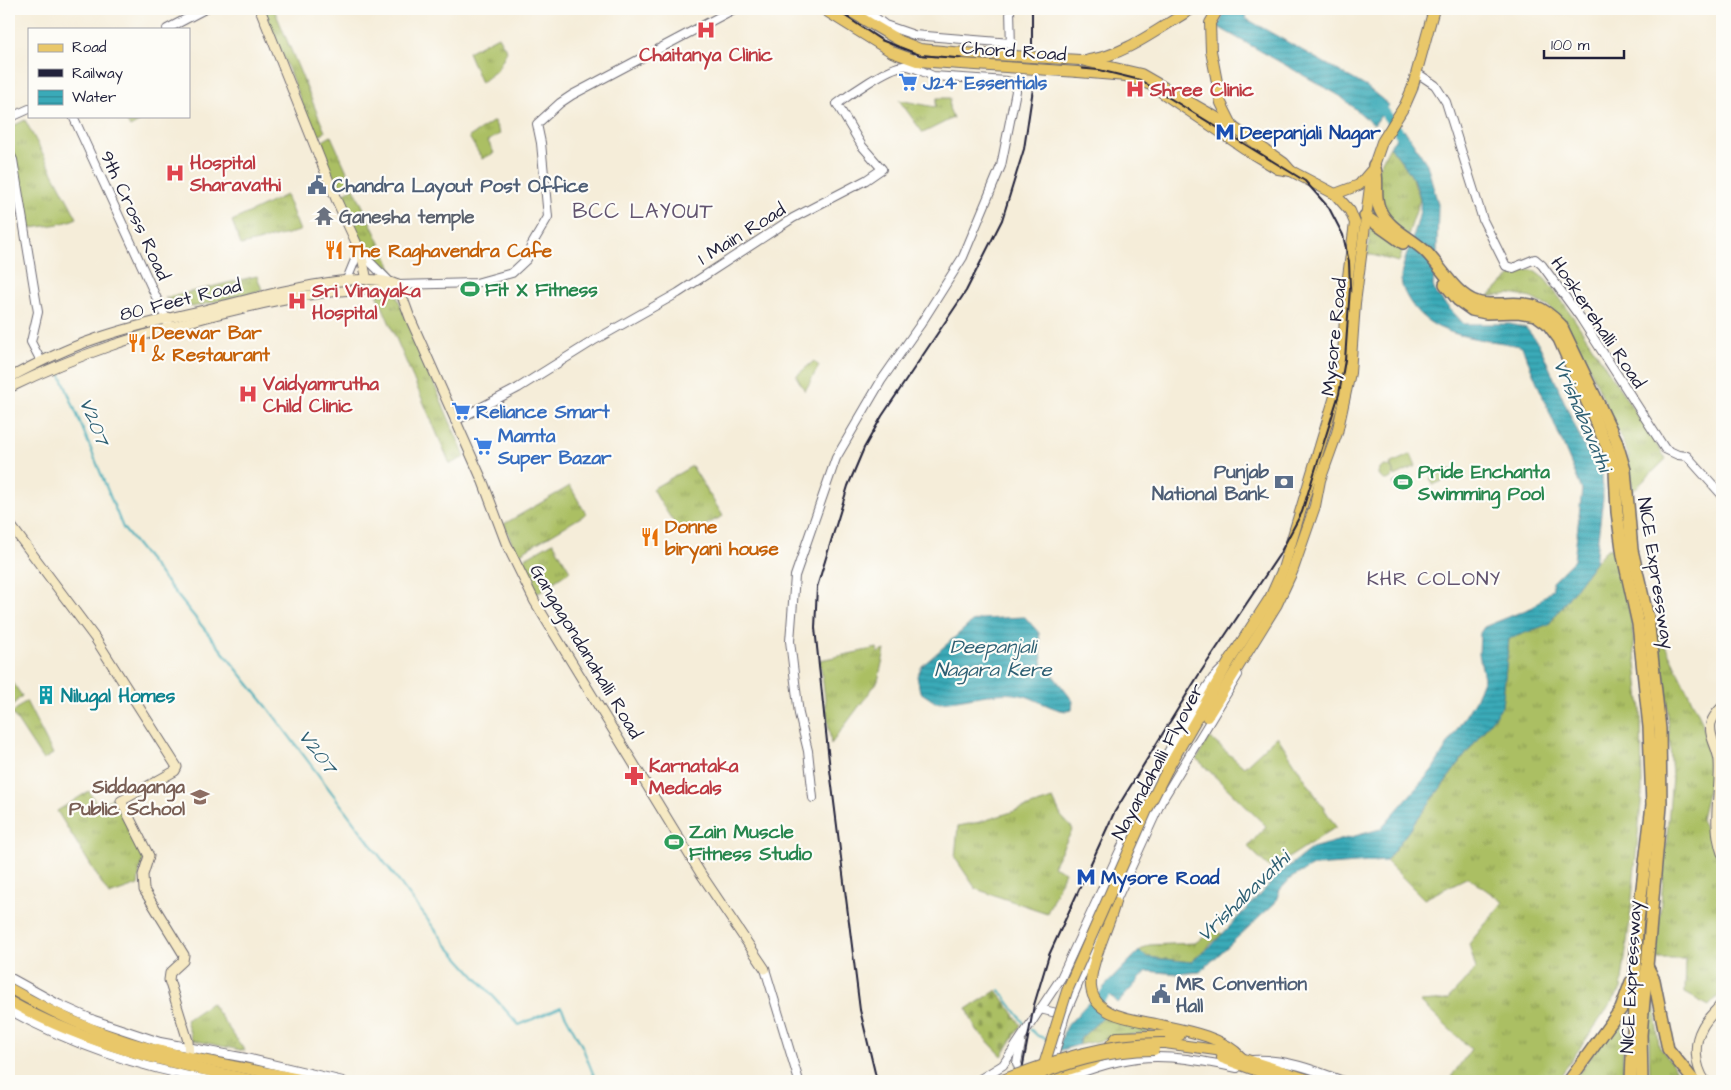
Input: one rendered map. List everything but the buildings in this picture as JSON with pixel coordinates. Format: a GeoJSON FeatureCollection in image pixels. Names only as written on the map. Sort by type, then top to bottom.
{"type":"FeatureCollection","features":[{"type":"Feature","properties":{"kind":"highway","name":"NICE Expressway"},"geometry":{"type":"LineString","coordinates":[[1372,168],[1377,177],[1379,208],[1389,222],[1438,270],[1458,300],[1472,310],[1486,313],[1518,312],[1536,315],[1547,323],[1559,339],[1607,447],[1615,471],[1617,512],[1638,624],[1649,728],[1652,805],[1638,929],[1641,965],[1642,1081]]}},
{"type":"Feature","properties":{"kind":"highway","name":"NICE Expressway"},"geometry":{"type":"LineString","coordinates":[[1360,219],[1411,245]]}},
{"type":"Feature","properties":{"kind":"highway","name":"NICE Expressway"},"geometry":{"type":"LineString","coordinates":[[1631,1081],[1641,965]]}},
{"type":"Feature","properties":{"kind":"highway"},"geometry":{"type":"LineString","coordinates":[[1569,1081],[1621,1009],[1641,965],[1654,980],[1668,1049],[1694,1081]]}},
{"type":"Feature","properties":{"kind":"main road"},"geometry":{"type":"LineString","coordinates":[[260,9],[358,253],[369,285],[389,281],[398,285]]}},
{"type":"Feature","properties":{"kind":"main road","name":"Chord Road"},"geometry":{"type":"LineString","coordinates":[[823,9],[892,52],[916,64],[961,64],[1126,76],[1151,85],[1178,99],[1203,121],[1227,137],[1278,169],[1291,171]]}},
{"type":"Feature","properties":{"kind":"main road","name":"Chord Road"},"geometry":{"type":"LineString","coordinates":[[846,9],[900,41],[920,49],[1086,60]]}},
{"type":"Feature","properties":{"kind":"main road"},"geometry":{"type":"LineString","coordinates":[[1086,60],[1118,52],[1192,9]]}},
{"type":"Feature","properties":{"kind":"main road"},"geometry":{"type":"LineString","coordinates":[[1218,9],[1210,24],[1214,68],[1224,113],[1233,127]]}},
{"type":"Feature","properties":{"kind":"main road","name":"Mysore Road"},"geometry":{"type":"LineString","coordinates":[[1219,681],[1236,661],[1276,604],[1292,572],[1315,506],[1320,480],[1336,433],[1350,373],[1360,219],[1372,168],[1387,134],[1404,107],[1417,73],[1434,9]]}},
{"type":"Feature","properties":{"kind":"main road"},"geometry":{"type":"LineString","coordinates":[[1086,60],[1141,74],[1178,99],[1233,127],[1284,162],[1291,171],[1335,194],[1360,219]]}},
{"type":"Feature","properties":{"kind":"main road"},"geometry":{"type":"LineString","coordinates":[[1227,137],[1233,127]]}},
{"type":"Feature","properties":{"kind":"main road"},"geometry":{"type":"LineString","coordinates":[[1335,194],[1359,185],[1372,168]]}},
{"type":"Feature","properties":{"kind":"main road","name":"80 Feet Road"},"geometry":{"type":"LineString","coordinates":[[9,378],[41,360],[96,338],[165,318],[303,286],[346,282],[388,289],[398,285]]}},
{"type":"Feature","properties":{"kind":"main road","name":"80 Feet Road"},"geometry":{"type":"LineString","coordinates":[[9,388],[67,361],[122,340],[307,294],[369,285]]}},
{"type":"Feature","properties":{"kind":"main road","name":"Gangagondanahalli Road"},"geometry":{"type":"LineString","coordinates":[[398,285],[410,318],[483,482],[518,568],[535,602],[701,874],[765,969]]}},
{"type":"Feature","properties":{"kind":"main road"},"geometry":{"type":"LineString","coordinates":[[9,523],[96,638],[177,767],[175,771],[120,801],[149,856],[143,875],[144,890],[184,954],[183,961],[170,973],[169,980],[189,1052]]}},
{"type":"Feature","properties":{"kind":"main road","name":"Mysore Road"},"geometry":{"type":"LineString","coordinates":[[1231,675],[1236,661]]}},
{"type":"Feature","properties":{"kind":"main road","name":"Nayandahalli Flyover"},"geometry":{"type":"LineString","coordinates":[[1039,1081],[1067,991],[1147,810],[1231,675]]}},
{"type":"Feature","properties":{"kind":"main road","name":"Nayandahalli Flyover"},"geometry":{"type":"LineString","coordinates":[[1051,1079],[1070,992],[1170,772],[1219,681]]}},
{"type":"Feature","properties":{"kind":"main road"},"geometry":{"type":"LineString","coordinates":[[1722,707],[1711,721],[1710,732],[1718,756],[1721,783],[1716,808],[1717,838],[1722,853]]}},
{"type":"Feature","properties":{"kind":"main road"},"geometry":{"type":"LineString","coordinates":[[1115,902],[1091,986],[1094,998],[1101,1006],[1128,1019],[1155,1024],[1232,1047],[1246,1061],[1285,1081]]}},
{"type":"Feature","properties":{"kind":"main road"},"geometry":{"type":"LineString","coordinates":[[9,988],[45,1008],[94,1030],[148,1048],[189,1052],[309,1081]]}},
{"type":"Feature","properties":{"kind":"main road"},"geometry":{"type":"LineString","coordinates":[[9,1001],[73,1033],[183,1070],[257,1081]]}},
{"type":"Feature","properties":{"kind":"main road"},"geometry":{"type":"LineString","coordinates":[[1705,1081],[1700,1074],[1696,1054],[1698,1040],[1702,1027],[1722,1003]]}},
{"type":"Feature","properties":{"kind":"main road"},"geometry":{"type":"LineString","coordinates":[[1030,1081],[1051,1079],[1076,1071],[1099,1057],[1117,1037],[1169,1034],[1203,1037]]}},
{"type":"Feature","properties":{"kind":"main road"},"geometry":{"type":"LineString","coordinates":[[1000,1081],[1044,1064],[1104,1047],[1138,1043],[1246,1061],[1313,1081]]}},
{"type":"Feature","properties":{"kind":"main road"},"geometry":{"type":"LineString","coordinates":[[1023,1081],[1055,1068],[1106,1054],[1165,1047]]}},
{"type":"Feature","properties":{"kind":"street"},"geometry":{"type":"LineString","coordinates":[[169,28],[205,9]]}},
{"type":"Feature","properties":{"kind":"street"},"geometry":{"type":"LineString","coordinates":[[398,285],[476,283],[512,273],[527,258],[531,246],[548,217],[542,144],[537,124],[572,95],[734,9]]}},
{"type":"Feature","properties":{"kind":"street"},"geometry":{"type":"LineString","coordinates":[[864,9],[885,24],[914,35],[1011,46],[1010,9]]}},
{"type":"Feature","properties":{"kind":"street"},"geometry":{"type":"LineString","coordinates":[[813,798],[808,751],[797,705],[790,641],[795,576],[836,458],[881,380],[920,325],[963,257],[991,193],[1008,140],[1016,91],[1010,78],[933,76],[916,64],[920,49]]}},
{"type":"Feature","properties":{"kind":"street","name":"1 Main Road"},"geometry":{"type":"LineString","coordinates":[[455,422],[518,388],[593,341],[678,293],[794,218],[866,180],[882,169],[862,146],[837,104],[858,88],[892,70],[916,64]]}},
{"type":"Feature","properties":{"kind":"street","name":"Hoskerehalli Road"},"geometry":{"type":"LineString","coordinates":[[1417,73],[1435,85],[1446,102],[1483,220],[1506,266],[1513,268],[1535,259],[1542,265],[1580,317],[1665,449],[1678,455],[1687,456],[1722,495]]}},
{"type":"Feature","properties":{"kind":"street"},"geometry":{"type":"LineString","coordinates":[[9,118],[28,109]]}},
{"type":"Feature","properties":{"kind":"street","name":"9th Cross Road"},"geometry":{"type":"LineString","coordinates":[[74,118],[170,327]]}},
{"type":"Feature","properties":{"kind":"street"},"geometry":{"type":"LineString","coordinates":[[9,152],[13,160],[38,312],[32,342],[41,360]]}},
{"type":"Feature","properties":{"kind":"street"},"geometry":{"type":"LineString","coordinates":[[346,282],[358,253],[389,281]]}},
{"type":"Feature","properties":{"kind":"street","name":"Mysore Road"},"geometry":{"type":"LineString","coordinates":[[1024,1034],[1062,978],[1153,779],[1213,678],[1236,661],[1238,677],[1161,802],[1099,935],[1065,1015],[1051,1079]]}},
{"type":"Feature","properties":{"kind":"street"},"geometry":{"type":"LineString","coordinates":[[765,969],[799,1081]]}},
{"type":"Feature","properties":{"kind":"street"},"geometry":{"type":"LineString","coordinates":[[9,977],[58,1004],[94,1020],[189,1052],[246,1058],[343,1081]]}},
{"type":"Feature","properties":{"kind":"street"},"geometry":{"type":"LineString","coordinates":[[1040,1008],[1065,1015]]}},
{"type":"Feature","properties":{"kind":"street"},"geometry":{"type":"LineString","coordinates":[[9,1010],[74,1043],[137,1065],[183,1070],[206,1080],[214,1081]]}},
{"type":"Feature","properties":{"kind":"street"},"geometry":{"type":"LineString","coordinates":[[977,1081],[1003,1065],[1024,1034]]}},
{"type":"Feature","properties":{"kind":"street"},"geometry":{"type":"LineString","coordinates":[[1023,1081],[1018,1069],[1017,1054],[1024,1034]]}},
{"type":"Feature","properties":{"kind":"street"},"geometry":{"type":"LineString","coordinates":[[1076,1071],[1126,1058],[1158,1055],[1174,1056],[1240,1068],[1246,1061],[1270,1059],[1324,1073],[1343,1081]]}},
{"type":"Feature","properties":{"kind":"green space"},"geometry":{"type":"Polygon","coordinates":[[[264,9],[274,9],[325,132],[316,138],[264,9]]]}},
{"type":"Feature","properties":{"kind":"green space"},"geometry":{"type":"Polygon","coordinates":[[[498,36],[507,51],[497,70],[481,83],[468,52],[498,36]]]}},
{"type":"Feature","properties":{"kind":"green space"},"geometry":{"type":"Polygon","coordinates":[[[937,98],[950,98],[949,108],[953,118],[923,133],[899,100],[935,107],[937,98]]]}},
{"type":"Feature","properties":{"kind":"green space"},"geometry":{"type":"Polygon","coordinates":[[[125,118],[146,118],[130,127],[125,118]]]}},
{"type":"Feature","properties":{"kind":"green space"},"geometry":{"type":"Polygon","coordinates":[[[25,120],[77,218],[71,221],[27,229],[16,159],[9,144],[9,128],[25,120]]]}},
{"type":"Feature","properties":{"kind":"green space"},"geometry":{"type":"Polygon","coordinates":[[[494,121],[500,134],[488,141],[494,153],[482,159],[469,137],[494,121]]]}},
{"type":"Feature","properties":{"kind":"green space"},"geometry":{"type":"Polygon","coordinates":[[[331,136],[352,183],[338,190],[318,144],[331,136]]]}},
{"type":"Feature","properties":{"kind":"green space"},"geometry":{"type":"Polygon","coordinates":[[[1390,146],[1410,173],[1420,199],[1399,262],[1368,254],[1376,172],[1390,146]]]}},
{"type":"Feature","properties":{"kind":"green space"},"geometry":{"type":"Polygon","coordinates":[[[354,188],[397,279],[362,245],[339,196],[354,188]]]}},
{"type":"Feature","properties":{"kind":"green space"},"geometry":{"type":"Polygon","coordinates":[[[286,195],[300,231],[241,245],[232,221],[286,195]]]}},
{"type":"Feature","properties":{"kind":"green space"},"geometry":{"type":"Polygon","coordinates":[[[1521,270],[1533,270],[1545,279],[1565,305],[1666,459],[1633,491],[1627,452],[1586,360],[1563,322],[1549,307],[1531,298],[1510,294],[1488,297],[1514,273],[1521,270]]]}},
{"type":"Feature","properties":{"kind":"green space"},"geometry":{"type":"Polygon","coordinates":[[[257,276],[262,290],[193,307],[165,298],[257,276]]]}},
{"type":"Feature","properties":{"kind":"green space"},"geometry":{"type":"Polygon","coordinates":[[[377,294],[396,294],[465,457],[450,464],[377,294]]]}},
{"type":"Feature","properties":{"kind":"green space"},"geometry":{"type":"Polygon","coordinates":[[[814,361],[819,366],[805,391],[796,376],[814,361]]]}},
{"type":"Feature","properties":{"kind":"green space"},"geometry":{"type":"Polygon","coordinates":[[[1411,454],[1416,466],[1395,476],[1390,464],[1411,454]]]}},
{"type":"Feature","properties":{"kind":"green space"},"geometry":{"type":"Polygon","coordinates":[[[692,466],[723,516],[683,537],[652,489],[692,466]]]}},
{"type":"Feature","properties":{"kind":"green space"},"geometry":{"type":"Polygon","coordinates":[[[1386,466],[1391,468],[1393,473],[1391,478],[1386,480],[1381,478],[1379,473],[1381,468],[1386,466]]]}},
{"type":"Feature","properties":{"kind":"green space"},"geometry":{"type":"Polygon","coordinates":[[[1451,469],[1454,476],[1433,485],[1430,478],[1451,469]]]}},
{"type":"Feature","properties":{"kind":"green space"},"geometry":{"type":"Polygon","coordinates":[[[570,486],[586,514],[517,555],[504,524],[570,486]]]}},
{"type":"Feature","properties":{"kind":"green space"},"geometry":{"type":"Polygon","coordinates":[[[553,542],[570,571],[536,594],[520,561],[553,542]]]}},
{"type":"Feature","properties":{"kind":"green space"},"geometry":{"type":"Polygon","coordinates":[[[1617,546],[1632,625],[1641,711],[1642,793],[1621,989],[1557,1081],[1460,1081],[1451,1077],[1471,1049],[1420,1002],[1447,1000],[1476,969],[1469,944],[1503,902],[1468,877],[1424,899],[1386,861],[1502,706],[1509,638],[1549,624],[1595,562],[1606,550],[1617,546]]]}},
{"type":"Feature","properties":{"kind":"green space"},"geometry":{"type":"Polygon","coordinates":[[[1655,625],[1702,721],[1711,777],[1701,819],[1722,869],[1722,992],[1709,1006],[1685,993],[1686,959],[1656,959],[1672,777],[1666,687],[1655,625]]]}},
{"type":"Feature","properties":{"kind":"green space"},"geometry":{"type":"Polygon","coordinates":[[[877,648],[878,653],[885,650],[878,681],[831,744],[820,660],[877,648]]]}},
{"type":"Feature","properties":{"kind":"green space"},"geometry":{"type":"Polygon","coordinates":[[[9,677],[22,696],[9,708],[9,677]]]}},
{"type":"Feature","properties":{"kind":"green space"},"geometry":{"type":"Polygon","coordinates":[[[26,701],[53,754],[43,760],[12,713],[26,701]]]}},
{"type":"Feature","properties":{"kind":"green space"},"geometry":{"type":"Polygon","coordinates":[[[1277,736],[1336,827],[1271,869],[1248,847],[1266,826],[1197,759],[1209,737],[1244,767],[1277,736]]]}},
{"type":"Feature","properties":{"kind":"green space"},"geometry":{"type":"Polygon","coordinates":[[[89,791],[97,805],[113,798],[145,856],[140,870],[138,885],[109,895],[57,811],[89,791]]]}},
{"type":"Feature","properties":{"kind":"green space"},"geometry":{"type":"Polygon","coordinates":[[[1053,799],[1061,816],[1073,829],[1053,866],[1065,872],[1047,913],[976,889],[955,858],[958,826],[980,822],[1053,799]]]}},
{"type":"Feature","properties":{"kind":"green space"},"geometry":{"type":"Polygon","coordinates":[[[1214,930],[1222,934],[1191,962],[1147,957],[1139,951],[1149,945],[1195,943],[1214,930]]]}},
{"type":"Feature","properties":{"kind":"green space"},"geometry":{"type":"Polygon","coordinates":[[[997,990],[1021,1025],[1002,1056],[976,1029],[967,1009],[997,990]]]}},
{"type":"Feature","properties":{"kind":"green space"},"geometry":{"type":"Polygon","coordinates":[[[1654,999],[1659,1046],[1685,1081],[1650,1081],[1648,1003],[1649,1000],[1654,999]]]}},
{"type":"Feature","properties":{"kind":"green space"},"geometry":{"type":"Polygon","coordinates":[[[211,1003],[245,1051],[192,1040],[186,1020],[211,1003]]]}},
{"type":"Feature","properties":{"kind":"green space"},"geometry":{"type":"Polygon","coordinates":[[[1623,1010],[1623,1081],[1573,1081],[1623,1010]]]}},
{"type":"Feature","properties":{"kind":"green space"},"geometry":{"type":"Polygon","coordinates":[[[1104,1016],[1152,1031],[1078,1045],[1081,1038],[1104,1016]]]}},
{"type":"Feature","properties":{"kind":"water"},"geometry":{"type":"Polygon","coordinates":[[[1226,9],[1248,9],[1245,18],[1367,87],[1389,105],[1374,125],[1340,96],[1218,27],[1226,9]]]}},
{"type":"Feature","properties":{"kind":"water"},"geometry":{"type":"Polygon","coordinates":[[[1404,129],[1427,164],[1438,204],[1437,253],[1433,286],[1436,294],[1464,324],[1510,324],[1526,328],[1539,344],[1586,451],[1602,470],[1603,498],[1595,562],[1549,624],[1509,639],[1502,706],[1386,861],[1313,866],[1291,878],[1280,890],[1275,903],[1200,972],[1178,974],[1147,971],[1118,1003],[1103,988],[1139,951],[1147,957],[1191,962],[1212,945],[1279,874],[1312,848],[1380,829],[1432,770],[1475,700],[1484,678],[1479,654],[1480,633],[1484,627],[1533,607],[1553,588],[1552,582],[1574,560],[1582,490],[1523,349],[1520,346],[1459,335],[1445,330],[1420,314],[1410,302],[1404,290],[1401,277],[1419,218],[1420,199],[1416,185],[1390,146],[1404,129]]]}},
{"type":"Feature","properties":{"kind":"water","name":"Pride Enchanta Swimming Pool"},"geometry":{"type":"Polygon","coordinates":[[[1409,476],[1412,482],[1396,489],[1393,483],[1409,476]]]}},
{"type":"Feature","properties":{"kind":"water","name":"Deepanjali Nagara Kere"},"geometry":{"type":"Polygon","coordinates":[[[1025,617],[1039,633],[1043,668],[1052,674],[1073,701],[1072,710],[1062,710],[1025,696],[1014,694],[992,694],[935,702],[920,692],[917,676],[922,666],[972,622],[980,619],[1025,617]]]}},
{"type":"Feature","properties":{"kind":"water"},"geometry":{"type":"Polygon","coordinates":[[[1089,1002],[1096,1011],[1104,1016],[1081,1038],[1078,1045],[1058,1051],[1065,1028],[1089,1002]]]}},
{"type":"Feature","properties":{"kind":"waterway","name":"Vrishabavathi"},"geometry":{"type":"LineString","coordinates":[[1375,104],[1383,110],[1408,145]]}},
{"type":"Feature","properties":{"kind":"waterway","name":"V207"},"geometry":{"type":"LineString","coordinates":[[58,368],[123,528],[268,708],[446,944],[519,1025],[561,1007],[582,1046],[596,1081]]}},
{"type":"Feature","properties":{"kind":"waterway","name":"Vrishabavathi"},"geometry":{"type":"LineString","coordinates":[[1084,1015],[1116,983]]}},
{"type":"Feature","properties":{"kind":"waterway"},"geometry":{"type":"LineString","coordinates":[[1000,990],[1026,1026]]}},
{"type":"Feature","properties":{"kind":"waterway"},"geometry":{"type":"LineString","coordinates":[[1030,1029],[1038,1036],[1049,1039]]}},
{"type":"Feature","properties":{"kind":"railway"},"geometry":{"type":"LineString","coordinates":[[835,9],[881,40],[920,55],[1099,70],[1140,80],[1305,181],[1329,208],[1343,235],[1349,262],[1350,287],[1345,360],[1339,394],[1302,512],[1279,555],[1198,676],[1114,813],[1049,955],[1034,1005],[1020,1081]]}},
{"type":"Feature","properties":{"kind":"railway"},"geometry":{"type":"LineString","coordinates":[[1032,9],[1032,51]]}},
{"type":"Feature","properties":{"kind":"railway"},"geometry":{"type":"LineString","coordinates":[[877,1081],[860,1010],[830,770],[815,628],[817,587],[848,486],[864,448],[882,416],[966,291],[1002,220],[1024,149],[1034,82]]}},
{"type":"Feature","properties":{"kind":"place","name":"Chaitanya Clinic"},"geometry":{"type":"Point","coordinates":[706,30]}},
{"type":"Feature","properties":{"kind":"place","name":"J24 Essentials"},"geometry":{"type":"Point","coordinates":[908,82]}},
{"type":"Feature","properties":{"kind":"place","name":"Shree Clinic"},"geometry":{"type":"Point","coordinates":[1135,89]}},
{"type":"Feature","properties":{"kind":"place","name":"Deepanjali Nagar"},"geometry":{"type":"Point","coordinates":[1225,132]}},
{"type":"Feature","properties":{"kind":"place","name":"Hospital Sharavathi"},"geometry":{"type":"Point","coordinates":[175,173]}},
{"type":"Feature","properties":{"kind":"place","name":"Chandra Layout Post Office"},"geometry":{"type":"Point","coordinates":[317,185]}},
{"type":"Feature","properties":{"kind":"place","name":"Ganesha temple"},"geometry":{"type":"Point","coordinates":[324,216]}},
{"type":"Feature","properties":{"kind":"place","name":"The Raghavendra Cafe"},"geometry":{"type":"Point","coordinates":[334,250]}},
{"type":"Feature","properties":{"kind":"place","name":"Fit X Fitness"},"geometry":{"type":"Point","coordinates":[470,289]}},
{"type":"Feature","properties":{"kind":"place","name":"Sri Vinayaka Hospital"},"geometry":{"type":"Point","coordinates":[297,301]}},
{"type":"Feature","properties":{"kind":"place","name":"Deewar Bar & Restaurant"},"geometry":{"type":"Point","coordinates":[137,343]}},
{"type":"Feature","properties":{"kind":"place","name":"Vaidyamrutha Child Clinic"},"geometry":{"type":"Point","coordinates":[248,394]}},
{"type":"Feature","properties":{"kind":"place","name":"Reliance Smart"},"geometry":{"type":"Point","coordinates":[461,411]}},
{"type":"Feature","properties":{"kind":"place","name":"Mamta Super Bazar"},"geometry":{"type":"Point","coordinates":[483,446]}},
{"type":"Feature","properties":{"kind":"place","name":"Punjab National Bank"},"geometry":{"type":"Point","coordinates":[1284,482]}},
{"type":"Feature","properties":{"kind":"place","name":"Pride Enchanta Swimming Pool"},"geometry":{"type":"Point","coordinates":[1403,482]}},
{"type":"Feature","properties":{"kind":"place","name":"Donne biryani house"},"geometry":{"type":"Point","coordinates":[650,537]}},
{"type":"Feature","properties":{"kind":"place","name":"Nilugal Homes"},"geometry":{"type":"Point","coordinates":[46,695]}},
{"type":"Feature","properties":{"kind":"place","name":"Karnataka Medicals"},"geometry":{"type":"Point","coordinates":[634,776]}},
{"type":"Feature","properties":{"kind":"place","name":"Siddaganga Public School"},"geometry":{"type":"Point","coordinates":[200,797]}},
{"type":"Feature","properties":{"kind":"place","name":"Zain Muscle Fitness Studio"},"geometry":{"type":"Point","coordinates":[674,842]}},
{"type":"Feature","properties":{"kind":"place","name":"Mysore Road"},"geometry":{"type":"Point","coordinates":[1086,877]}},
{"type":"Feature","properties":{"kind":"place","name":"MR Convention Hall"},"geometry":{"type":"Point","coordinates":[1161,994]}},
{"type":"Feature","properties":{"kind":"district","name":"BCC LAYOUT"},"geometry":{"type":"Point","coordinates":[643,211]}},
{"type":"Feature","properties":{"kind":"district","name":"KHR COLONY"},"geometry":{"type":"Point","coordinates":[1434,578]}}]}
